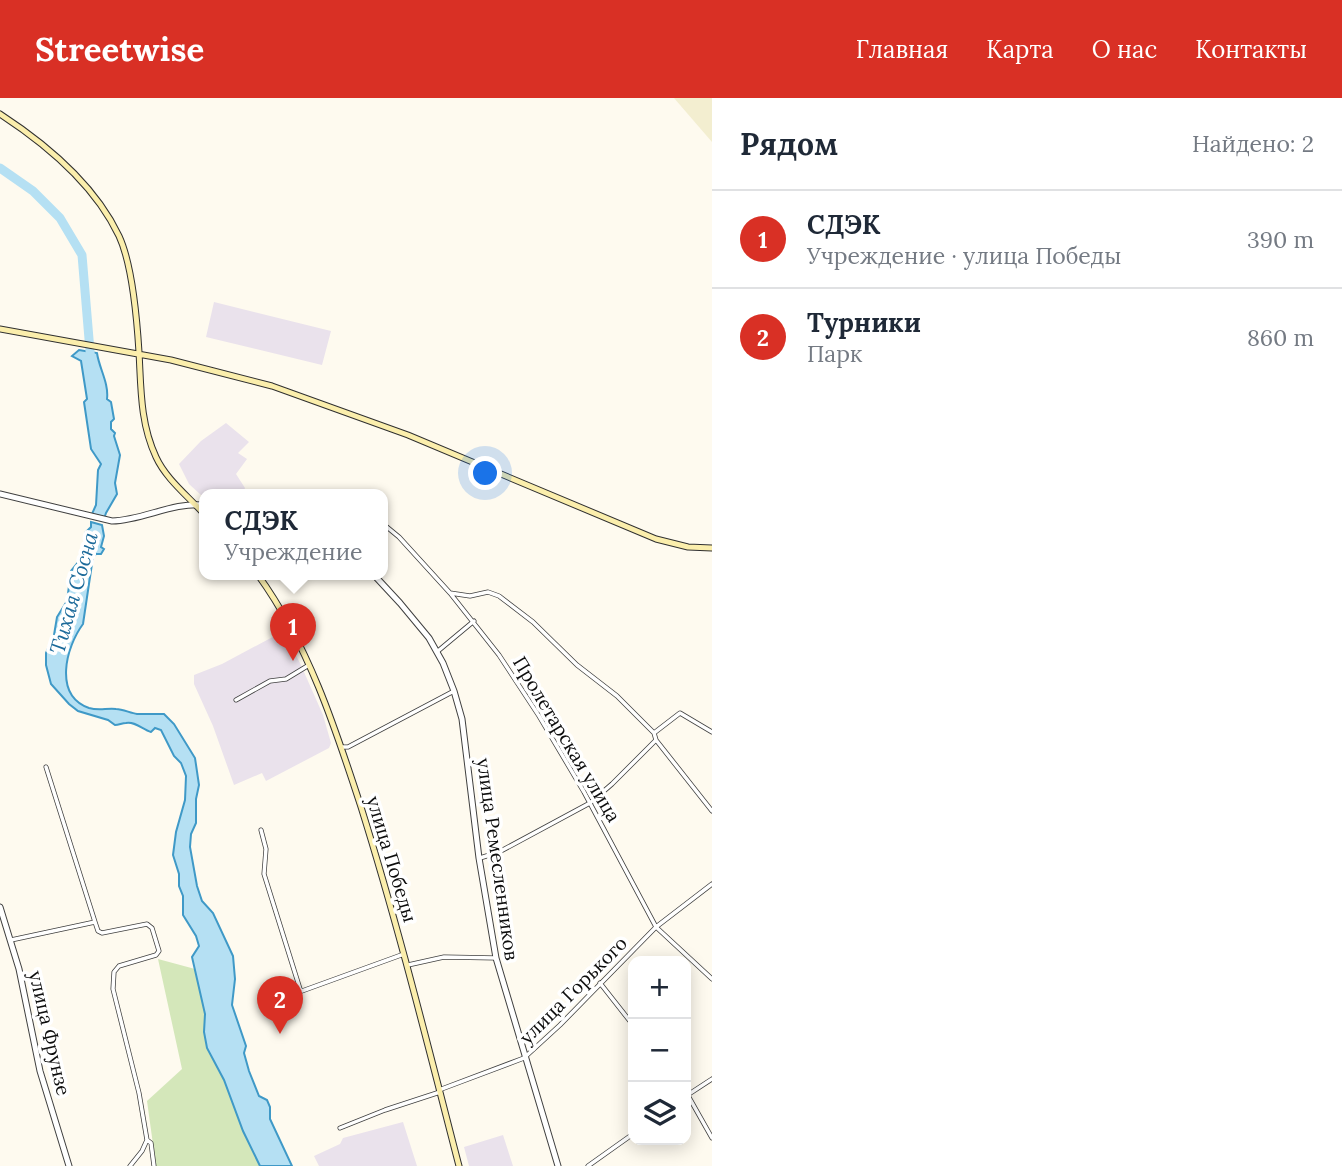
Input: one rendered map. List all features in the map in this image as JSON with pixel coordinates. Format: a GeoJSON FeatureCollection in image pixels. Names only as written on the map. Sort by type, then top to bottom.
{"type":"FeatureCollection","features":[{"type":"Feature","properties":{"kind":"main road"},"geometry":{"type":"LineString","coordinates":[[0,114],[51,152],[80,180],[105,212],[119,237],[127,260],[139,354],[140,397],[154,454],[161,467],[199,508]]}},
{"type":"Feature","properties":{"kind":"main road"},"geometry":{"type":"LineString","coordinates":[[0,329],[139,354],[272,386],[408,435],[656,539],[688,547],[712,548]]}},
{"type":"Feature","properties":{"kind":"main road","name":"улица Победы"},"geometry":{"type":"LineString","coordinates":[[261,580],[288,623],[309,665],[342,747],[404,954],[459,1166]]}},
{"type":"Feature","properties":{"kind":"street"},"geometry":{"type":"LineString","coordinates":[[0,494],[112,520],[128,520],[182,504],[199,504]]}},
{"type":"Feature","properties":{"kind":"street","name":"Пролетарская улица"},"geometry":{"type":"LineString","coordinates":[[388,528],[450,593],[499,655],[539,716],[590,803],[656,927],[712,979]]}},
{"type":"Feature","properties":{"kind":"street","name":"улица Ремесленников"},"geometry":{"type":"LineString","coordinates":[[379,580],[429,638],[454,691],[462,719],[479,858],[496,958],[558,1166]]}},
{"type":"Feature","properties":{"kind":"street"},"geometry":{"type":"LineString","coordinates":[[450,593],[470,596],[488,592],[499,596],[533,622],[577,665],[617,696],[654,733],[656,740],[712,810]]}},
{"type":"Feature","properties":{"kind":"street"},"geometry":{"type":"LineString","coordinates":[[436,653],[474,621]]}},
{"type":"Feature","properties":{"kind":"street"},"geometry":{"type":"LineString","coordinates":[[236,700],[270,681],[285,679],[309,665]]}},
{"type":"Feature","properties":{"kind":"street"},"geometry":{"type":"LineString","coordinates":[[342,747],[348,747],[454,691]]}},
{"type":"Feature","properties":{"kind":"street"},"geometry":{"type":"LineString","coordinates":[[654,733],[680,713],[712,732]]}},
{"type":"Feature","properties":{"kind":"street"},"geometry":{"type":"LineString","coordinates":[[479,858],[499,852],[590,803],[656,740]]}},
{"type":"Feature","properties":{"kind":"street"},"geometry":{"type":"LineString","coordinates":[[46,767],[98,931],[102,933],[147,924],[152,928],[158,944],[159,951],[156,955],[118,967],[112,980],[154,1166]]}},
{"type":"Feature","properties":{"kind":"street"},"geometry":{"type":"LineString","coordinates":[[261,830],[266,849],[264,874],[297,986],[302,991],[404,954]]}},
{"type":"Feature","properties":{"kind":"street","name":"улица Горького"},"geometry":{"type":"LineString","coordinates":[[340,1128],[524,1058],[656,927],[712,884]]}},
{"type":"Feature","properties":{"kind":"street","name":"улица Фрунзе"},"geometry":{"type":"LineString","coordinates":[[0,907],[3,927],[11,940],[40,1071],[69,1166]]}},
{"type":"Feature","properties":{"kind":"street"},"geometry":{"type":"LineString","coordinates":[[11,940],[95,922]]}},
{"type":"Feature","properties":{"kind":"street"},"geometry":{"type":"LineString","coordinates":[[407,966],[444,957],[496,958]]}},
{"type":"Feature","properties":{"kind":"street"},"geometry":{"type":"LineString","coordinates":[[600,983],[628,1019]]}},
{"type":"Feature","properties":{"kind":"street"},"geometry":{"type":"LineString","coordinates":[[691,1092],[712,1079]]}},
{"type":"Feature","properties":{"kind":"street"},"geometry":{"type":"LineString","coordinates":[[691,1101],[712,1138]]}},
{"type":"Feature","properties":{"kind":"street"},"geometry":{"type":"LineString","coordinates":[[588,1166],[628,1138]]}},
{"type":"Feature","properties":{"kind":"street"},"geometry":{"type":"LineString","coordinates":[[130,1166],[147,1140]]}},
{"type":"Feature","properties":{"kind":"shaded area"},"geometry":{"type":"Polygon","coordinates":[[[674,98],[712,98],[712,142],[674,98]]]}},
{"type":"Feature","properties":{"kind":"shaded area"},"geometry":{"type":"Polygon","coordinates":[[[214,302],[331,331],[322,365],[206,337],[214,302]]]}},
{"type":"Feature","properties":{"kind":"shaded area"},"geometry":{"type":"Polygon","coordinates":[[[226,423],[249,442],[238,453],[247,459],[236,474],[245,489],[199,489],[199,493],[189,484],[179,464],[201,441],[226,423]]]}},
{"type":"Feature","properties":{"kind":"shaded area"},"geometry":{"type":"Polygon","coordinates":[[[280,633],[284,634],[300,663],[323,715],[331,743],[329,748],[266,781],[262,773],[234,785],[213,726],[194,684],[194,675],[222,664],[280,633]]]}},
{"type":"Feature","properties":{"kind":"shaded area"},"geometry":{"type":"Polygon","coordinates":[[[403,1122],[417,1166],[319,1166],[314,1156],[340,1144],[343,1138],[403,1122]]]}},
{"type":"Feature","properties":{"kind":"shaded area"},"geometry":{"type":"Polygon","coordinates":[[[503,1135],[513,1166],[469,1166],[464,1147],[503,1135]]]}},
{"type":"Feature","properties":{"kind":"green space"},"geometry":{"type":"Polygon","coordinates":[[[158,959],[195,969],[205,1014],[207,1047],[224,1080],[243,1131],[260,1166],[156,1166],[147,1101],[182,1069],[158,959]]]}},
{"type":"Feature","properties":{"kind":"water"},"geometry":{"type":"Polygon","coordinates":[[[79,350],[97,353],[107,387],[107,399],[111,402],[114,419],[111,429],[115,433],[120,455],[115,483],[117,494],[104,519],[91,516],[96,505],[98,470],[101,464],[91,449],[81,361],[72,356],[79,350]]]}},
{"type":"Feature","properties":{"kind":"water"},"geometry":{"type":"Polygon","coordinates":[[[91,522],[102,525],[104,536],[101,547],[104,549],[101,554],[93,557],[83,624],[68,657],[66,670],[70,693],[78,702],[89,708],[119,709],[137,714],[164,714],[174,724],[195,758],[199,785],[196,823],[191,834],[190,847],[197,886],[202,901],[213,913],[233,956],[235,979],[232,1005],[246,1046],[244,1053],[249,1071],[259,1096],[267,1100],[270,1119],[292,1166],[260,1166],[243,1131],[224,1080],[207,1048],[205,1014],[192,957],[199,946],[183,915],[183,896],[173,855],[185,800],[186,776],[181,763],[174,756],[161,730],[155,728],[151,732],[129,723],[115,725],[108,720],[78,711],[51,684],[46,653],[54,635],[57,617],[67,601],[71,571],[80,560],[85,533],[91,527],[91,522]]]}},
{"type":"Feature","properties":{"kind":"waterway","name":"Тихая Сосна"},"geometry":{"type":"LineString","coordinates":[[0,168],[33,191],[60,218],[82,255],[91,363]]}},
{"type":"Feature","properties":{"kind":"place","name":"СДЭК"},"geometry":{"type":"Point","coordinates":[293,661]}},
{"type":"Feature","properties":{"kind":"place","name":"Турники"},"geometry":{"type":"Point","coordinates":[280,1034]}}]}
